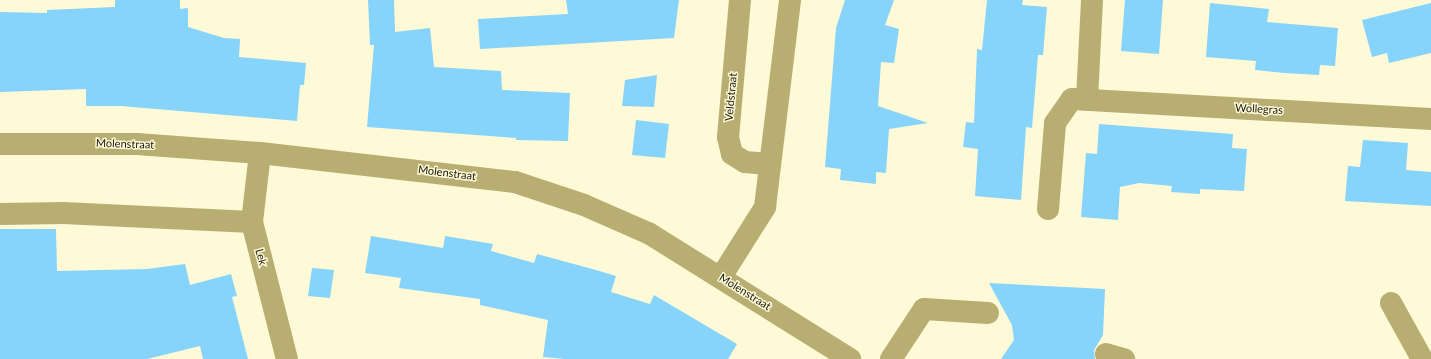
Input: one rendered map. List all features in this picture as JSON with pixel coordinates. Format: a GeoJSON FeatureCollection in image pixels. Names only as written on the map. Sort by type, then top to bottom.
{"type":"FeatureCollection","features":[{"type":"Feature","properties":{"kind":"street","name":"Veldstraat"},"geometry":{"type":"LineString","coordinates":[[740,0],[728,137],[732,154],[746,162],[770,164]]}},
{"type":"Feature","properties":{"kind":"street"},"geometry":{"type":"LineString","coordinates":[[721,277],[765,207],[790,0]]}},
{"type":"Feature","properties":{"kind":"street"},"geometry":{"type":"LineString","coordinates":[[1088,100],[1092,0]]}},
{"type":"Feature","properties":{"kind":"street","name":"Wollegras"},"geometry":{"type":"LineString","coordinates":[[1048,209],[1056,123],[1072,100],[1431,119]]}},
{"type":"Feature","properties":{"kind":"street","name":"Molenstraat"},"geometry":{"type":"LineString","coordinates":[[0,144],[137,144],[260,153],[516,182],[584,205],[650,234],[850,359]]}},
{"type":"Feature","properties":{"kind":"street","name":"Lek"},"geometry":{"type":"LineString","coordinates":[[260,153],[252,222],[287,359]]}},
{"type":"Feature","properties":{"kind":"street"},"geometry":{"type":"LineString","coordinates":[[0,214],[63,213],[252,222]]}},
{"type":"Feature","properties":{"kind":"street"},"geometry":{"type":"LineString","coordinates":[[1391,303],[1422,359]]}},
{"type":"Feature","properties":{"kind":"street"},"geometry":{"type":"LineString","coordinates":[[891,359],[924,309],[988,313]]}},
{"type":"Feature","properties":{"kind":"building"},"geometry":{"type":"Polygon","coordinates":[[[115,0],[180,0],[180,9],[188,8],[188,27],[224,38],[240,39],[239,57],[306,63],[304,85],[300,85],[297,121],[121,106],[86,106],[86,89],[0,92],[0,12],[47,13],[47,10],[115,7],[115,0]]]}},
{"type":"Feature","properties":{"kind":"building"},"geometry":{"type":"Polygon","coordinates":[[[368,0],[394,0],[395,32],[430,28],[434,67],[501,71],[502,90],[570,93],[568,141],[516,140],[516,138],[367,127],[374,45],[370,45],[368,0]]]}},
{"type":"Feature","properties":{"kind":"building"},"geometry":{"type":"Polygon","coordinates":[[[566,0],[679,0],[674,38],[480,49],[478,19],[568,14],[566,0]]]}},
{"type":"Feature","properties":{"kind":"building"},"geometry":{"type":"Polygon","coordinates":[[[845,0],[894,0],[885,25],[899,29],[894,63],[881,62],[878,106],[928,123],[889,129],[886,173],[876,172],[876,184],[840,180],[841,169],[825,167],[836,28],[845,0]]]}},
{"type":"Feature","properties":{"kind":"building"},"geometry":{"type":"Polygon","coordinates":[[[987,0],[1023,0],[1022,5],[1047,7],[1043,55],[1038,55],[1032,128],[1026,127],[1021,200],[975,196],[978,149],[963,147],[966,122],[974,123],[977,49],[982,50],[987,0]]]}},
{"type":"Feature","properties":{"kind":"building"},"geometry":{"type":"Polygon","coordinates":[[[1125,0],[1163,0],[1159,54],[1121,51],[1125,0]]]}},
{"type":"Feature","properties":{"kind":"building"},"geometry":{"type":"Polygon","coordinates":[[[1210,3],[1269,9],[1267,22],[1338,28],[1335,66],[1320,65],[1319,75],[1284,73],[1255,70],[1256,61],[1206,57],[1210,3]]]}},
{"type":"Feature","properties":{"kind":"building"},"geometry":{"type":"Polygon","coordinates":[[[1431,3],[1431,53],[1389,63],[1387,53],[1372,57],[1362,20],[1431,3]]]}},
{"type":"Feature","properties":{"kind":"building"},"geometry":{"type":"Polygon","coordinates":[[[657,75],[654,107],[622,106],[625,80],[657,75]]]}},
{"type":"Feature","properties":{"kind":"building"},"geometry":{"type":"Polygon","coordinates":[[[636,120],[669,124],[665,158],[632,155],[636,120]]]}},
{"type":"Feature","properties":{"kind":"building"},"geometry":{"type":"Polygon","coordinates":[[[1099,124],[1233,134],[1232,148],[1247,149],[1244,191],[1200,189],[1200,194],[1171,192],[1172,186],[1139,183],[1120,187],[1118,220],[1081,217],[1086,153],[1097,154],[1099,124]]]}},
{"type":"Feature","properties":{"kind":"building"},"geometry":{"type":"Polygon","coordinates":[[[1363,140],[1408,143],[1406,170],[1431,172],[1431,206],[1345,201],[1348,166],[1360,167],[1363,140]]]}},
{"type":"Feature","properties":{"kind":"building"},"geometry":{"type":"Polygon","coordinates":[[[0,229],[56,229],[57,271],[147,269],[185,264],[190,285],[231,274],[237,296],[232,297],[248,359],[203,359],[200,346],[147,359],[0,359],[0,229]]]}},
{"type":"Feature","properties":{"kind":"building"},"geometry":{"type":"Polygon","coordinates":[[[371,236],[443,248],[445,236],[493,244],[491,251],[534,263],[537,254],[596,270],[616,276],[611,292],[650,304],[654,295],[737,344],[728,359],[565,359],[543,357],[548,320],[480,305],[480,299],[399,288],[401,278],[365,273],[371,236]]]}},
{"type":"Feature","properties":{"kind":"building"},"geometry":{"type":"Polygon","coordinates":[[[312,268],[334,270],[330,298],[308,296],[312,268]]]}},
{"type":"Feature","properties":{"kind":"building"},"geometry":{"type":"Polygon","coordinates":[[[989,283],[1105,289],[1103,335],[1094,350],[1095,359],[1001,359],[1014,340],[1012,325],[989,283]]]}}]}
